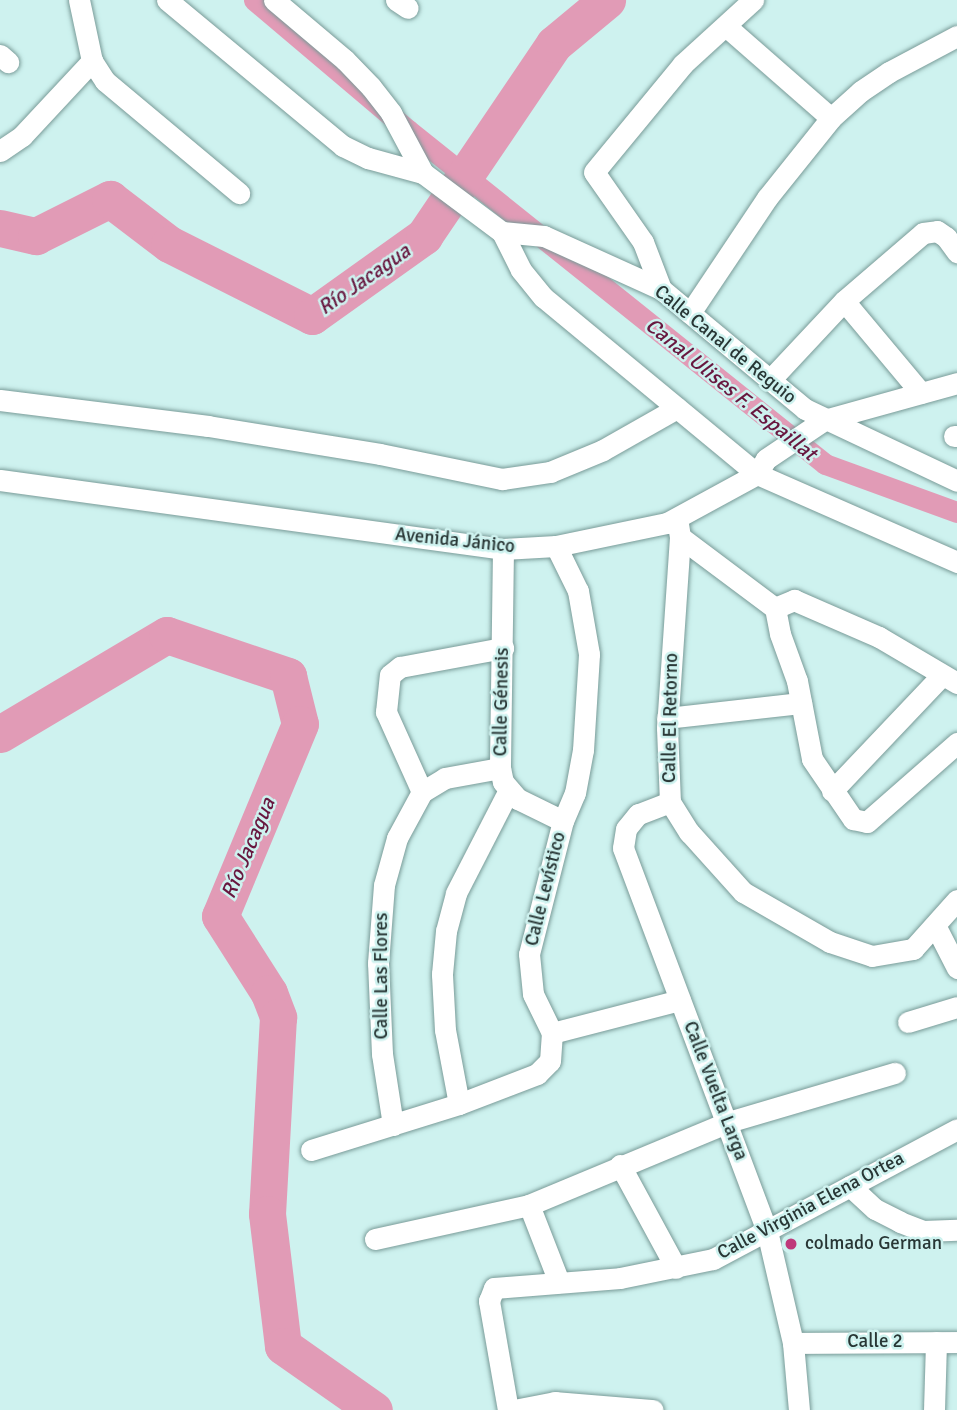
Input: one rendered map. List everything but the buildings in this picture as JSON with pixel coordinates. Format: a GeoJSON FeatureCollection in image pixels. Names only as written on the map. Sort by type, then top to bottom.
{"type":"FeatureCollection","features":[{"type":"Feature","properties":{"kind":"street"},"geometry":{"type":"LineString","coordinates":[[79,0],[92,61],[105,81],[239,193]]}},
{"type":"Feature","properties":{"kind":"street"},"geometry":{"type":"LineString","coordinates":[[167,0],[343,146],[368,159],[423,173],[502,232],[521,270],[543,297],[677,408],[761,467],[957,562]]}},
{"type":"Feature","properties":{"kind":"street"},"geometry":{"type":"LineString","coordinates":[[274,0],[345,60],[391,113],[423,173]]}},
{"type":"Feature","properties":{"kind":"street"},"geometry":{"type":"LineString","coordinates":[[661,289],[643,242],[594,172],[682,64],[727,27],[753,0]]}},
{"type":"Feature","properties":{"kind":"street"},"geometry":{"type":"LineString","coordinates":[[727,27],[831,118]]}},
{"type":"Feature","properties":{"kind":"street"},"geometry":{"type":"LineString","coordinates":[[690,313],[767,198],[831,118],[861,91],[889,72],[957,36]]}},
{"type":"Feature","properties":{"kind":"street"},"geometry":{"type":"LineString","coordinates":[[0,151],[22,136],[92,61]]}},
{"type":"Feature","properties":{"kind":"street"},"geometry":{"type":"LineString","coordinates":[[770,380],[844,301],[923,233],[937,231],[956,246]]}},
{"type":"Feature","properties":{"kind":"street","name":"Calle Canal de Reguio"},"geometry":{"type":"LineString","coordinates":[[502,232],[544,236],[661,289],[818,423],[957,481]]}},
{"type":"Feature","properties":{"kind":"street"},"geometry":{"type":"LineString","coordinates":[[844,301],[920,393]]}},
{"type":"Feature","properties":{"kind":"street","name":"Avenida Jánico"},"geometry":{"type":"LineString","coordinates":[[0,480],[503,549],[556,546],[679,528],[818,423],[957,383]]}},
{"type":"Feature","properties":{"kind":"street"},"geometry":{"type":"LineString","coordinates":[[0,400],[208,426],[380,454],[502,479],[551,472],[603,450],[677,408]]}},
{"type":"Feature","properties":{"kind":"street"},"geometry":{"type":"LineString","coordinates":[[679,528],[775,608],[802,704],[813,759],[832,792],[853,819],[867,822],[957,743]]}},
{"type":"Feature","properties":{"kind":"street","name":"Calle El Retorno"},"geometry":{"type":"LineString","coordinates":[[679,528],[667,718],[670,802],[689,832],[743,892],[830,942],[872,956],[913,949],[936,927],[957,900]]}},
{"type":"Feature","properties":{"kind":"street","name":"Calle Levístico"},"geometry":{"type":"LineString","coordinates":[[552,1033],[533,994],[529,954],[563,821],[575,793],[583,750],[589,654],[578,591],[556,546]]}},
{"type":"Feature","properties":{"kind":"street","name":"Calle Génesis"},"geometry":{"type":"LineString","coordinates":[[503,549],[500,768],[508,792]]}},
{"type":"Feature","properties":{"kind":"street"},"geometry":{"type":"LineString","coordinates":[[775,608],[794,600],[878,637],[949,679],[832,792]]}},
{"type":"Feature","properties":{"kind":"street"},"geometry":{"type":"LineString","coordinates":[[500,768],[445,778],[422,792],[386,712],[390,675],[400,667],[503,648]]}},
{"type":"Feature","properties":{"kind":"street"},"geometry":{"type":"LineString","coordinates":[[667,718],[802,704]]}},
{"type":"Feature","properties":{"kind":"street","name":"Calle Las Flores"},"geometry":{"type":"LineString","coordinates":[[393,1125],[382,1055],[378,963],[384,886],[397,838],[422,792]]}},
{"type":"Feature","properties":{"kind":"street"},"geometry":{"type":"LineString","coordinates":[[459,1104],[445,1030],[442,974],[446,931],[456,893],[508,792],[544,815],[563,821]]}},
{"type":"Feature","properties":{"kind":"street","name":"Calle Vuelta Larga"},"geometry":{"type":"LineString","coordinates":[[670,802],[638,814],[626,829],[623,848],[767,1231],[793,1343],[799,1410]]}},
{"type":"Feature","properties":{"kind":"street"},"geometry":{"type":"LineString","coordinates":[[936,927],[957,968]]}},
{"type":"Feature","properties":{"kind":"street"},"geometry":{"type":"LineString","coordinates":[[311,1150],[459,1104],[542,1071],[552,1054],[552,1033],[680,1000]]}},
{"type":"Feature","properties":{"kind":"street"},"geometry":{"type":"LineString","coordinates":[[908,1022],[957,1007]]}},
{"type":"Feature","properties":{"kind":"street"},"geometry":{"type":"LineString","coordinates":[[375,1238],[529,1205],[728,1122],[895,1073]]}},
{"type":"Feature","properties":{"kind":"street","name":"Calle Virginia Elena Ortea"},"geometry":{"type":"LineString","coordinates":[[508,1410],[489,1301],[494,1288],[620,1278],[713,1259],[957,1129]]}},
{"type":"Feature","properties":{"kind":"street"},"geometry":{"type":"LineString","coordinates":[[620,1165],[676,1268]]}},
{"type":"Feature","properties":{"kind":"street"},"geometry":{"type":"LineString","coordinates":[[850,1186],[875,1209],[900,1222],[923,1231],[957,1230]]}},
{"type":"Feature","properties":{"kind":"street"},"geometry":{"type":"LineString","coordinates":[[529,1205],[559,1282]]}},
{"type":"Feature","properties":{"kind":"street"},"geometry":{"type":"LineString","coordinates":[[934,1410],[947,1342]]}},
{"type":"Feature","properties":{"kind":"street","name":"Calle 2"},"geometry":{"type":"LineString","coordinates":[[793,1343],[947,1342]]}},
{"type":"Feature","properties":{"kind":"street"},"geometry":{"type":"LineString","coordinates":[[514,1410],[555,1402],[653,1410]]}},
{"type":"Feature","properties":{"kind":"waterway","name":"Canal Ulises F. Espaillat"},"geometry":{"type":"LineString","coordinates":[[254,0],[408,130],[825,464],[957,512]]}},
{"type":"Feature","properties":{"kind":"waterway","name":"Río Jacagua"},"geometry":{"type":"LineString","coordinates":[[0,228],[36,236],[110,199],[169,244],[312,316],[424,236],[554,44],[607,0]]}},
{"type":"Feature","properties":{"kind":"waterway","name":"Río Jacagua"},"geometry":{"type":"LineString","coordinates":[[0,734],[167,635],[288,676],[300,724],[220,916],[269,993],[278,1017],[267,1214],[283,1346],[374,1410]]}},
{"type":"Feature","properties":{"kind":"place","name":"colmado German"},"geometry":{"type":"Point","coordinates":[791,1244]}}]}
